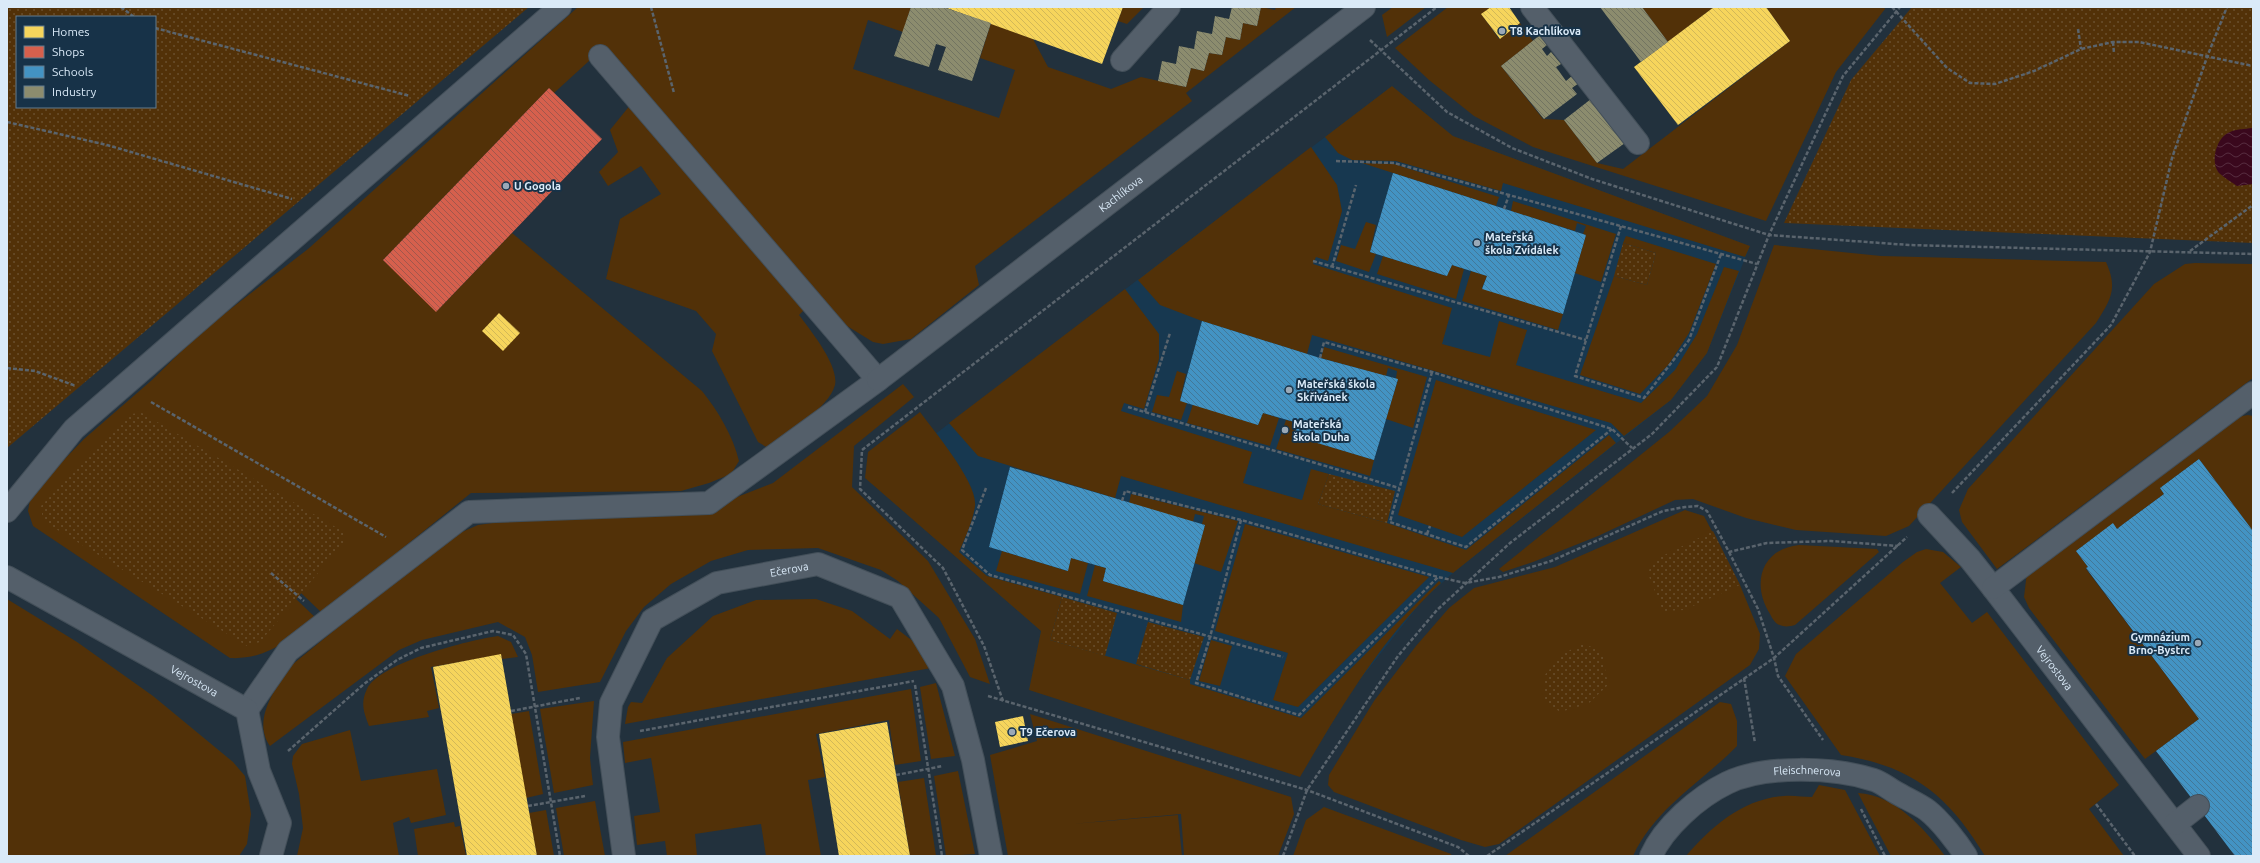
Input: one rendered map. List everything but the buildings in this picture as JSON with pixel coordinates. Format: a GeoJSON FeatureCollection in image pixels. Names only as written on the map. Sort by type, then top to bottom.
{"type":"FeatureCollection","features":[{"type":"Feature","properties":{"kind":"street"},"geometry":{"type":"LineString","coordinates":[[7,511],[74,428],[323,210],[560,7]]}},
{"type":"Feature","properties":{"kind":"street"},"geometry":{"type":"LineString","coordinates":[[1122,60],[1169,7]]}},
{"type":"Feature","properties":{"kind":"street","name":"Kachlíkova"},"geometry":{"type":"LineString","coordinates":[[247,710],[288,651],[469,512],[709,503],[878,380],[1364,7]]}},
{"type":"Feature","properties":{"kind":"street"},"geometry":{"type":"LineString","coordinates":[[1532,7],[1638,143]]}},
{"type":"Feature","properties":{"kind":"street"},"geometry":{"type":"LineString","coordinates":[[600,56],[878,380]]}},
{"type":"Feature","properties":{"kind":"street"},"geometry":{"type":"LineString","coordinates":[[1993,588],[2253,393]]}},
{"type":"Feature","properties":{"kind":"street","name":"Vejrostova"},"geometry":{"type":"LineString","coordinates":[[1929,515],[1970,559],[1993,588],[2199,856]]}},
{"type":"Feature","properties":{"kind":"street","name":"Ečerova"},"geometry":{"type":"LineString","coordinates":[[624,856],[608,737],[611,703],[652,620],[717,583],[818,564],[900,597],[954,686],[973,760],[991,856]]}},
{"type":"Feature","properties":{"kind":"street","name":"Vejrostova"},"geometry":{"type":"LineString","coordinates":[[7,577],[247,710]]}},
{"type":"Feature","properties":{"kind":"street"},"geometry":{"type":"LineString","coordinates":[[247,710],[259,771],[280,823],[271,856]]}},
{"type":"Feature","properties":{"kind":"street","name":"Fleischnerova"},"geometry":{"type":"LineString","coordinates":[[1651,856],[1658,841],[1688,810],[1727,783],[1760,773],[1804,771],[1842,773],[1875,780],[1928,810],[1959,845],[1966,856]]}},
{"type":"Feature","properties":{"kind":"street"},"geometry":{"type":"LineString","coordinates":[[2175,824],[2198,806]]}},
{"type":"Feature","properties":{"kind":"path"},"geometry":{"type":"LineString","coordinates":[[121,7],[133,16]]}},
{"type":"Feature","properties":{"kind":"path"},"geometry":{"type":"LineString","coordinates":[[652,7],[675,97]]}},
{"type":"Feature","properties":{"kind":"path"},"geometry":{"type":"LineString","coordinates":[[1003,701],[984,646],[943,568],[860,489],[862,450],[1437,7]]}},
{"type":"Feature","properties":{"kind":"path"},"geometry":{"type":"LineString","coordinates":[[1892,7],[1947,68],[1970,83],[1995,84],[2034,71],[2081,49],[2113,42],[2139,42],[2253,66]]}},
{"type":"Feature","properties":{"kind":"path"},"geometry":{"type":"LineString","coordinates":[[1283,856],[1307,790],[1398,656],[1437,610],[1510,543],[1652,434],[1717,367],[1769,235],[1843,76],[1900,7]]}},
{"type":"Feature","properties":{"kind":"path"},"geometry":{"type":"LineString","coordinates":[[1487,856],[1774,658],[1898,546],[1992,453],[2111,325],[2150,252],[2172,158],[2207,57],[2227,7]]}},
{"type":"Feature","properties":{"kind":"path"},"geometry":{"type":"LineString","coordinates":[[156,28],[405,95]]}},
{"type":"Feature","properties":{"kind":"path"},"geometry":{"type":"LineString","coordinates":[[2078,29],[2081,49]]}},
{"type":"Feature","properties":{"kind":"path"},"geometry":{"type":"LineString","coordinates":[[2113,42],[2114,53]]}},
{"type":"Feature","properties":{"kind":"path"},"geometry":{"type":"LineString","coordinates":[[1380,51],[1447,112],[1512,148],[1592,179],[1769,235],[1909,245],[2253,254]]}},
{"type":"Feature","properties":{"kind":"path"},"geometry":{"type":"LineString","coordinates":[[7,122],[107,145],[276,193],[323,210]]}},
{"type":"Feature","properties":{"kind":"path"},"geometry":{"type":"LineString","coordinates":[[1336,161],[1394,163],[1758,264]]}},
{"type":"Feature","properties":{"kind":"path"},"geometry":{"type":"LineString","coordinates":[[1332,267],[1356,185]]}},
{"type":"Feature","properties":{"kind":"path"},"geometry":{"type":"LineString","coordinates":[[1504,209],[1509,195]]}},
{"type":"Feature","properties":{"kind":"path"},"geometry":{"type":"LineString","coordinates":[[2190,252],[2253,205]]}},
{"type":"Feature","properties":{"kind":"path"},"geometry":{"type":"LineString","coordinates":[[1621,226],[1575,376],[1644,398],[1689,340],[1721,254]]}},
{"type":"Feature","properties":{"kind":"path"},"geometry":{"type":"LineString","coordinates":[[1313,261],[1586,340]]}},
{"type":"Feature","properties":{"kind":"path"},"geometry":{"type":"LineString","coordinates":[[1145,412],[1170,333]]}},
{"type":"Feature","properties":{"kind":"path"},"geometry":{"type":"LineString","coordinates":[[1320,358],[1324,342],[1432,372],[1612,429],[1632,448]]}},
{"type":"Feature","properties":{"kind":"path"},"geometry":{"type":"LineString","coordinates":[[7,368],[34,371],[78,387]]}},
{"type":"Feature","properties":{"kind":"path"},"geometry":{"type":"LineString","coordinates":[[1432,372],[1390,522],[1466,547],[1612,429]]}},
{"type":"Feature","properties":{"kind":"path"},"geometry":{"type":"LineString","coordinates":[[123,386],[414,553]]}},
{"type":"Feature","properties":{"kind":"path"},"geometry":{"type":"LineString","coordinates":[[1128,407],[1399,488]]}},
{"type":"Feature","properties":{"kind":"path"},"geometry":{"type":"LineString","coordinates":[[986,488],[962,550],[990,575],[1283,657]]}},
{"type":"Feature","properties":{"kind":"path"},"geometry":{"type":"LineString","coordinates":[[1122,501],[1125,491],[1241,520],[1438,577],[1465,583],[1499,577],[1551,562],[1663,511],[1698,506],[1707,511],[1758,609],[1774,658],[1778,676],[1830,750],[1885,856]]}},
{"type":"Feature","properties":{"kind":"path"},"geometry":{"type":"LineString","coordinates":[[1241,520],[1210,637],[1196,683],[1299,715],[1438,577]]}},
{"type":"Feature","properties":{"kind":"path"},"geometry":{"type":"LineString","coordinates":[[1427,534],[1430,526]]}},
{"type":"Feature","properties":{"kind":"path"},"geometry":{"type":"LineString","coordinates":[[1729,552],[1767,543],[1831,541],[1898,546]]}},
{"type":"Feature","properties":{"kind":"path"},"geometry":{"type":"LineString","coordinates":[[271,573],[326,621]]}},
{"type":"Feature","properties":{"kind":"path"},"geometry":{"type":"LineString","coordinates":[[282,755],[364,684],[397,660],[421,648],[493,631],[513,635],[526,654],[536,706],[560,856]]}},
{"type":"Feature","properties":{"kind":"path"},"geometry":{"type":"LineString","coordinates":[[608,737],[933,678],[1003,701],[1307,790],[1458,847],[1468,856]]}},
{"type":"Feature","properties":{"kind":"path"},"geometry":{"type":"LineString","coordinates":[[1744,678],[1760,773]]}},
{"type":"Feature","properties":{"kind":"path"},"geometry":{"type":"LineString","coordinates":[[914,681],[942,856]]}},
{"type":"Feature","properties":{"kind":"path"},"geometry":{"type":"LineString","coordinates":[[511,711],[618,690]]}},
{"type":"Feature","properties":{"kind":"path"},"geometry":{"type":"LineString","coordinates":[[896,775],[973,760]]}},
{"type":"Feature","properties":{"kind":"path"},"geometry":{"type":"LineString","coordinates":[[528,806],[614,790]]}},
{"type":"Feature","properties":{"kind":"path"},"geometry":{"type":"LineString","coordinates":[[2096,804],[2135,856]]}},
{"type":"Feature","properties":{"kind":"shaded area"},"geometry":{"type":"Polygon","coordinates":[[[7,7],[529,7],[7,448],[7,7]]]}},
{"type":"Feature","properties":{"kind":"shaded area"},"geometry":{"type":"Polygon","coordinates":[[[578,7],[911,7],[903,32],[868,20],[853,69],[999,118],[1015,70],[980,58],[991,23],[1033,39],[1048,67],[1111,89],[1141,77],[1186,87],[1191,68],[1204,71],[1209,53],[1222,55],[1226,37],[1240,40],[1243,23],[1257,26],[1261,7],[1275,10],[1276,7],[1296,7],[1186,93],[1192,101],[975,266],[979,285],[911,339],[883,344],[873,342],[847,326],[601,50],[554,93],[549,88],[383,260],[437,311],[512,233],[702,391],[714,407],[733,442],[739,461],[731,474],[709,483],[681,491],[471,493],[322,613],[301,593],[296,599],[317,619],[277,647],[255,656],[243,658],[230,658],[33,526],[28,511],[31,494],[84,439],[152,380],[202,331],[308,249],[578,7]]]}},
{"type":"Feature","properties":{"kind":"shaded area"},"geometry":{"type":"Polygon","coordinates":[[[1123,7],[1144,7],[1127,24],[1118,21],[1123,7]]]}},
{"type":"Feature","properties":{"kind":"shaded area"},"geometry":{"type":"Polygon","coordinates":[[[1393,7],[1426,7],[1387,37],[1382,15],[1393,7]]]}},
{"type":"Feature","properties":{"kind":"shaded area"},"geometry":{"type":"Polygon","coordinates":[[[1448,7],[1491,7],[1482,15],[1499,39],[1520,23],[1533,41],[1501,66],[1543,119],[1564,120],[1597,163],[1623,169],[1790,41],[1766,7],[1884,7],[1885,9],[1836,72],[1766,221],[1533,147],[1474,116],[1429,80],[1395,48],[1448,7]]]}},
{"type":"Feature","properties":{"kind":"shaded area"},"geometry":{"type":"Polygon","coordinates":[[[1642,7],[1714,7],[1668,42],[1642,7]]]}},
{"type":"Feature","properties":{"kind":"shaded area"},"geometry":{"type":"Polygon","coordinates":[[[1912,7],[2253,7],[2253,243],[1784,223],[1851,80],[1912,7]]]}},
{"type":"Feature","properties":{"kind":"shaded area","name":"Mateřská škola Duha"},"geometry":{"type":"Polygon","coordinates":[[[1392,86],[1453,136],[1750,246],[1707,353],[1671,400],[1453,573],[1422,601],[1351,691],[1323,738],[1029,690],[1041,631],[871,483],[1392,86]]]}},
{"type":"Feature","properties":{"kind":"shaded area"},"geometry":{"type":"Polygon","coordinates":[[[1392,86],[1453,136],[1750,246],[1745,257],[1503,183],[1501,191],[1396,161],[1352,160],[1338,153],[1325,137],[1392,86]]]}},
{"type":"Feature","properties":{"kind":"shaded area"},"geometry":{"type":"Polygon","coordinates":[[[631,104],[809,305],[799,315],[823,348],[833,368],[835,385],[825,403],[796,428],[768,448],[758,442],[712,351],[716,334],[696,311],[606,279],[620,219],[661,194],[641,166],[608,186],[599,172],[618,152],[610,130],[631,104]]]}},
{"type":"Feature","properties":{"kind":"shaded area"},"geometry":{"type":"Polygon","coordinates":[[[1311,147],[1337,185],[1342,211],[1328,261],[1316,257],[1313,264],[1452,308],[1442,344],[1490,357],[1499,321],[1527,330],[1516,365],[1641,403],[1675,370],[1697,334],[1724,267],[1739,271],[1707,353],[1671,400],[1624,436],[1611,423],[1312,335],[1307,354],[1202,321],[1160,305],[1138,280],[1311,147]]]}},
{"type":"Feature","properties":{"kind":"shaded area"},"geometry":{"type":"Polygon","coordinates":[[[1362,163],[1394,164],[1499,197],[1496,206],[1362,163]]]}},
{"type":"Feature","properties":{"kind":"shaded area"},"geometry":{"type":"Polygon","coordinates":[[[1513,201],[1616,234],[1601,282],[1575,273],[1586,235],[1583,234],[1586,226],[1577,223],[1575,231],[1511,211],[1513,201]]]}},
{"type":"Feature","properties":{"kind":"shaded area"},"geometry":{"type":"Polygon","coordinates":[[[1366,222],[1376,225],[1370,252],[1376,254],[1369,272],[1336,261],[1341,245],[1355,249],[1366,222]]]}},
{"type":"Feature","properties":{"kind":"shaded area"},"geometry":{"type":"Polygon","coordinates":[[[1626,236],[1716,264],[1689,333],[1669,364],[1640,394],[1580,375],[1614,276],[1647,285],[1656,253],[1623,243],[1626,236]]]}},
{"type":"Feature","properties":{"kind":"shaded area"},"geometry":{"type":"Polygon","coordinates":[[[1623,243],[1656,253],[1647,285],[1614,276],[1623,243]]]}},
{"type":"Feature","properties":{"kind":"shaded area"},"geometry":{"type":"Polygon","coordinates":[[[1774,245],[1881,256],[2106,262],[2110,271],[2112,287],[2106,307],[2096,323],[1909,526],[1886,536],[1796,530],[1746,518],[1693,499],[1675,500],[1598,536],[1533,562],[1503,572],[1499,569],[1669,432],[1707,396],[1737,345],[1774,245]]]}},
{"type":"Feature","properties":{"kind":"shaded area"},"geometry":{"type":"Polygon","coordinates":[[[1383,256],[1446,276],[1452,265],[1464,269],[1456,299],[1377,274],[1383,256]]]}},
{"type":"Feature","properties":{"kind":"shaded area"},"geometry":{"type":"Polygon","coordinates":[[[2185,264],[2253,264],[2253,378],[1997,569],[1962,522],[1959,510],[1968,489],[2154,284],[2185,264]]]}},
{"type":"Feature","properties":{"kind":"shaded area"},"geometry":{"type":"Polygon","coordinates":[[[1471,271],[1487,276],[1482,288],[1563,314],[1558,330],[1462,301],[1471,271]]]}},
{"type":"Feature","properties":{"kind":"shaded area"},"geometry":{"type":"Polygon","coordinates":[[[1125,289],[1159,334],[1159,359],[1144,409],[1124,403],[1121,411],[1252,452],[1243,483],[1302,500],[1311,469],[1329,474],[1318,504],[1387,523],[1466,550],[1609,435],[1616,443],[1453,573],[1121,476],[1115,498],[978,456],[949,423],[1125,289]]]}},
{"type":"Feature","properties":{"kind":"shaded area"},"geometry":{"type":"Polygon","coordinates":[[[1324,347],[1427,377],[1413,428],[1386,419],[1398,380],[1396,379],[1397,371],[1388,368],[1386,376],[1321,358],[1324,347]]]}},
{"type":"Feature","properties":{"kind":"shaded area"},"geometry":{"type":"Polygon","coordinates":[[[1177,371],[1186,374],[1180,400],[1187,403],[1181,420],[1152,412],[1157,395],[1169,397],[1177,371]]]}},
{"type":"Feature","properties":{"kind":"shaded area"},"geometry":{"type":"Polygon","coordinates":[[[1436,380],[1596,430],[1462,537],[1398,515],[1436,380]]]}},
{"type":"Feature","properties":{"kind":"shaded area"},"geometry":{"type":"Polygon","coordinates":[[[903,384],[914,397],[854,446],[852,487],[928,561],[975,639],[990,684],[970,677],[939,618],[898,581],[881,570],[818,548],[748,550],[711,561],[671,584],[644,607],[626,631],[600,682],[538,692],[532,655],[525,637],[498,622],[422,640],[399,650],[270,746],[265,736],[263,725],[268,703],[280,682],[293,664],[446,539],[478,525],[500,522],[709,508],[773,483],[903,384]]]}},
{"type":"Feature","properties":{"kind":"shaded area"},"geometry":{"type":"Polygon","coordinates":[[[1193,404],[1258,425],[1263,413],[1279,418],[1270,446],[1187,423],[1193,404]]]}},
{"type":"Feature","properties":{"kind":"shaded area"},"geometry":{"type":"Polygon","coordinates":[[[920,412],[963,471],[974,496],[975,506],[972,518],[959,552],[987,576],[1062,597],[1050,640],[1190,680],[1190,684],[1301,718],[1439,581],[1441,583],[1420,604],[1381,650],[1347,700],[1300,777],[1029,690],[1041,631],[865,478],[868,452],[920,412]]]}},
{"type":"Feature","properties":{"kind":"shaded area"},"geometry":{"type":"Polygon","coordinates":[[[142,413],[344,532],[345,541],[260,642],[247,646],[43,521],[41,506],[129,414],[142,413]]]}},
{"type":"Feature","properties":{"kind":"shaded area"},"geometry":{"type":"Polygon","coordinates":[[[2248,415],[2253,416],[2253,531],[2199,459],[2160,488],[2164,494],[2117,529],[2113,524],[2076,551],[2088,567],[2086,569],[2199,719],[2145,759],[2029,608],[2024,597],[2027,572],[2232,418],[2248,415]]]}},
{"type":"Feature","properties":{"kind":"shaded area"},"geometry":{"type":"Polygon","coordinates":[[[1286,420],[1298,423],[1294,436],[1374,460],[1370,476],[1276,449],[1286,420]]]}},
{"type":"Feature","properties":{"kind":"shaded area"},"geometry":{"type":"Polygon","coordinates":[[[1329,474],[1395,491],[1387,523],[1318,504],[1329,474]]]}},
{"type":"Feature","properties":{"kind":"shaded area"},"geometry":{"type":"Polygon","coordinates":[[[1131,494],[1238,521],[1221,572],[1194,563],[1205,525],[1202,524],[1204,516],[1195,514],[1193,522],[1129,503],[1131,494]]]}},
{"type":"Feature","properties":{"kind":"shaded area"},"geometry":{"type":"Polygon","coordinates":[[[1685,510],[1704,516],[1740,585],[1760,634],[1759,649],[1750,665],[1499,844],[1485,847],[1461,840],[1334,792],[1328,785],[1329,775],[1374,701],[1416,646],[1449,608],[1474,588],[1555,567],[1685,510]]]}},
{"type":"Feature","properties":{"kind":"shaded area"},"geometry":{"type":"Polygon","coordinates":[[[1245,524],[1429,577],[1298,707],[1273,700],[1288,653],[1215,631],[1245,524]]]}},
{"type":"Feature","properties":{"kind":"shaded area"},"geometry":{"type":"Polygon","coordinates":[[[1713,531],[1740,585],[1684,610],[1663,611],[1648,574],[1652,561],[1713,531]]]}},
{"type":"Feature","properties":{"kind":"shaded area"},"geometry":{"type":"Polygon","coordinates":[[[1799,545],[1877,549],[1879,552],[1795,625],[1784,626],[1774,620],[1764,603],[1761,591],[1761,580],[1763,570],[1768,561],[1776,553],[1786,548],[1799,545]]]}},
{"type":"Feature","properties":{"kind":"shaded area"},"geometry":{"type":"Polygon","coordinates":[[[1926,549],[1943,552],[1961,567],[1940,583],[1972,623],[1987,612],[2119,785],[2089,809],[2124,856],[1985,856],[1957,816],[1942,800],[1926,787],[1908,776],[1888,767],[1866,760],[1841,755],[1785,676],[1796,654],[1903,562],[1917,552],[1926,549]]]}},
{"type":"Feature","properties":{"kind":"shaded area"},"geometry":{"type":"Polygon","coordinates":[[[1002,551],[1067,571],[1071,558],[1088,563],[1080,594],[996,571],[1002,551]]]}},
{"type":"Feature","properties":{"kind":"shaded area"},"geometry":{"type":"Polygon","coordinates":[[[1095,565],[1106,568],[1103,581],[1183,605],[1181,622],[1087,596],[1095,565]]]}},
{"type":"Feature","properties":{"kind":"shaded area"},"geometry":{"type":"Polygon","coordinates":[[[1062,597],[1117,613],[1105,656],[1050,640],[1062,597]]]}},
{"type":"Feature","properties":{"kind":"shaded area"},"geometry":{"type":"Polygon","coordinates":[[[7,599],[77,642],[153,696],[233,762],[245,776],[251,814],[247,844],[239,856],[7,856],[7,599]]]}},
{"type":"Feature","properties":{"kind":"shaded area"},"geometry":{"type":"Polygon","coordinates":[[[816,599],[852,611],[890,639],[897,629],[914,642],[931,668],[625,724],[628,707],[631,702],[642,703],[667,658],[713,616],[756,600],[816,599]]]}},
{"type":"Feature","properties":{"kind":"shaded area"},"geometry":{"type":"Polygon","coordinates":[[[1148,622],[1204,637],[1190,680],[1136,664],[1148,622]]]}},
{"type":"Feature","properties":{"kind":"shaded area"},"geometry":{"type":"Polygon","coordinates":[[[498,636],[511,642],[518,657],[502,659],[501,655],[431,667],[439,708],[427,711],[429,717],[369,726],[364,712],[363,703],[367,689],[375,679],[407,661],[427,654],[448,647],[498,636]]]}},
{"type":"Feature","properties":{"kind":"shaded area"},"geometry":{"type":"Polygon","coordinates":[[[1211,640],[1232,646],[1220,686],[1199,681],[1211,640]]]}},
{"type":"Feature","properties":{"kind":"shaded area"},"geometry":{"type":"Polygon","coordinates":[[[1583,643],[1602,652],[1608,685],[1588,704],[1560,712],[1544,700],[1543,677],[1563,654],[1583,643]]]}},
{"type":"Feature","properties":{"kind":"shaded area"},"geometry":{"type":"Polygon","coordinates":[[[936,683],[955,756],[931,759],[920,687],[936,683]]]}},
{"type":"Feature","properties":{"kind":"shaded area"},"geometry":{"type":"Polygon","coordinates":[[[911,689],[921,761],[895,765],[889,720],[816,734],[825,777],[808,780],[821,856],[766,856],[761,824],[695,834],[697,856],[667,856],[665,841],[637,845],[634,816],[660,812],[651,758],[625,763],[623,742],[911,689]]]}},
{"type":"Feature","properties":{"kind":"shaded area"},"geometry":{"type":"Polygon","coordinates":[[[594,701],[590,758],[593,785],[554,793],[540,709],[594,701]]]}},
{"type":"Feature","properties":{"kind":"shaded area"},"geometry":{"type":"Polygon","coordinates":[[[1720,702],[1731,704],[1737,721],[1737,746],[1666,810],[1642,839],[1633,856],[1505,856],[1720,702]]]}},
{"type":"Feature","properties":{"kind":"shaded area"},"geometry":{"type":"Polygon","coordinates":[[[529,711],[543,794],[526,798],[511,714],[529,711]]]}},
{"type":"Feature","properties":{"kind":"shaded area"},"geometry":{"type":"Polygon","coordinates":[[[1030,714],[1291,797],[1294,814],[1278,856],[1184,856],[1181,814],[1072,824],[1178,815],[1182,856],[1008,856],[990,755],[1037,741],[1030,714]]]}},
{"type":"Feature","properties":{"kind":"shaded area"},"geometry":{"type":"Polygon","coordinates":[[[350,730],[361,781],[437,769],[446,815],[411,823],[409,817],[393,823],[399,856],[297,856],[303,828],[299,794],[292,764],[293,756],[302,744],[350,730]]]}},
{"type":"Feature","properties":{"kind":"shaded area"},"geometry":{"type":"Polygon","coordinates":[[[958,771],[975,854],[946,856],[934,776],[958,771]]]}},
{"type":"Feature","properties":{"kind":"shaded area"},"geometry":{"type":"Polygon","coordinates":[[[924,778],[936,856],[910,856],[898,782],[924,778]]]}},
{"type":"Feature","properties":{"kind":"shaded area"},"geometry":{"type":"Polygon","coordinates":[[[1819,785],[1845,790],[1880,856],[1686,856],[1707,834],[1729,816],[1742,808],[1769,798],[1787,796],[1812,797],[1819,785]]]}},
{"type":"Feature","properties":{"kind":"shaded area"},"geometry":{"type":"Polygon","coordinates":[[[1858,793],[1872,795],[1897,807],[1908,815],[1928,835],[1945,856],[1891,856],[1858,793]]]}},
{"type":"Feature","properties":{"kind":"shaded area"},"geometry":{"type":"Polygon","coordinates":[[[595,801],[605,856],[564,856],[556,808],[595,801]]]}},
{"type":"Feature","properties":{"kind":"shaded area"},"geometry":{"type":"Polygon","coordinates":[[[1324,807],[1451,854],[1452,856],[1293,856],[1306,820],[1324,807]]]}},
{"type":"Feature","properties":{"kind":"shaded area"},"geometry":{"type":"Polygon","coordinates":[[[546,810],[554,856],[537,856],[529,813],[546,810]]]}},
{"type":"Feature","properties":{"kind":"shaded area"},"geometry":{"type":"Polygon","coordinates":[[[454,822],[455,827],[460,826],[466,856],[418,856],[414,829],[454,822]]]}},
{"type":"Feature","properties":{"kind":"water"},"geometry":{"type":"Polygon","coordinates":[[[2252,128],[2253,184],[2237,186],[2223,177],[2216,168],[2216,150],[2221,139],[2225,135],[2235,130],[2252,128]]]}},
{"type":"Feature","properties":{"kind":"place","name":"T8 Kachlíkova"},"geometry":{"type":"Point","coordinates":[1502,31]}},
{"type":"Feature","properties":{"kind":"place","name":"U Gogola"},"geometry":{"type":"Point","coordinates":[506,186]}},
{"type":"Feature","properties":{"kind":"place","name":"Mateřská škola Zvídálek"},"geometry":{"type":"Point","coordinates":[1477,243]}},
{"type":"Feature","properties":{"kind":"place","name":"Mateřská škola Skřivánek"},"geometry":{"type":"Point","coordinates":[1289,390]}},
{"type":"Feature","properties":{"kind":"place","name":"Mateřská škola Duha"},"geometry":{"type":"Point","coordinates":[1285,430]}},
{"type":"Feature","properties":{"kind":"place","name":"Gymnázium Brno-Bystrc"},"geometry":{"type":"Point","coordinates":[2198,643]}},
{"type":"Feature","properties":{"kind":"place","name":"T9 Ečerova"},"geometry":{"type":"Point","coordinates":[1012,732]}}]}
